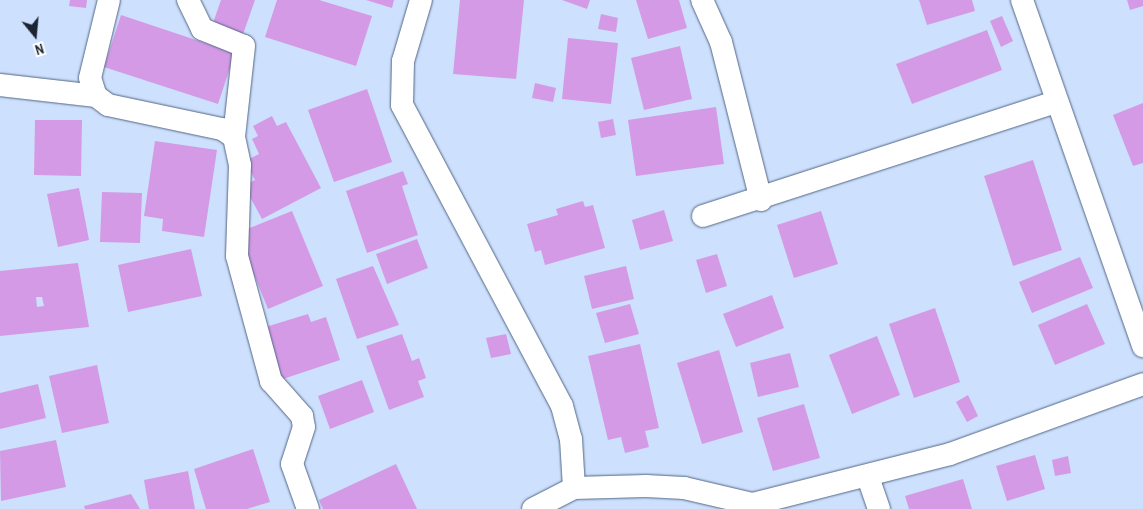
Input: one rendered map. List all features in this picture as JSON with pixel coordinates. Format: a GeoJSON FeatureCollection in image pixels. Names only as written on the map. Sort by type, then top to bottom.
{"type":"FeatureCollection","features":[{"type":"Feature","properties":{"kind":"street"},"geometry":{"type":"LineString","coordinates":[[109,0],[90,78],[96,96],[108,106],[222,130],[234,137]]}},
{"type":"Feature","properties":{"kind":"street"},"geometry":{"type":"LineString","coordinates":[[188,0],[202,29],[244,46],[234,137],[240,165],[237,256],[271,381],[302,416],[304,428],[292,464],[308,509]]}},
{"type":"Feature","properties":{"kind":"street"},"geometry":{"type":"LineString","coordinates":[[421,0],[403,60],[402,105],[562,406],[571,439],[574,488]]}},
{"type":"Feature","properties":{"kind":"street"},"geometry":{"type":"LineString","coordinates":[[702,0],[721,42],[761,200]]}},
{"type":"Feature","properties":{"kind":"street"},"geometry":{"type":"LineString","coordinates":[[1022,0],[1056,102],[1143,346]]}},
{"type":"Feature","properties":{"kind":"street"},"geometry":{"type":"LineString","coordinates":[[0,85],[96,96]]}},
{"type":"Feature","properties":{"kind":"street"},"geometry":{"type":"LineString","coordinates":[[703,216],[761,200],[1056,102]]}},
{"type":"Feature","properties":{"kind":"street"},"geometry":{"type":"LineString","coordinates":[[533,509],[574,488],[684,488],[725,504],[753,504],[868,478],[959,450],[1143,384]]}},
{"type":"Feature","properties":{"kind":"street"},"geometry":{"type":"LineString","coordinates":[[868,478],[879,509]]}},
{"type":"Feature","properties":{"kind":"building"},"geometry":{"type":"Polygon","coordinates":[[[70,0],[87,0],[86,8],[69,6],[70,0]]]}},
{"type":"Feature","properties":{"kind":"building"},"geometry":{"type":"Polygon","coordinates":[[[221,0],[255,0],[241,40],[211,29],[221,0]]]}},
{"type":"Feature","properties":{"kind":"building"},"geometry":{"type":"Polygon","coordinates":[[[277,0],[319,0],[372,16],[356,66],[265,37],[277,0]]]}},
{"type":"Feature","properties":{"kind":"building"},"geometry":{"type":"Polygon","coordinates":[[[366,0],[394,0],[392,8],[366,0]]]}},
{"type":"Feature","properties":{"kind":"building"},"geometry":{"type":"Polygon","coordinates":[[[460,0],[524,0],[516,79],[453,74],[460,0]]]}},
{"type":"Feature","properties":{"kind":"building"},"geometry":{"type":"Polygon","coordinates":[[[562,0],[590,0],[587,9],[562,0]]]}},
{"type":"Feature","properties":{"kind":"building"},"geometry":{"type":"Polygon","coordinates":[[[636,0],[679,0],[687,28],[648,39],[636,0]]]}},
{"type":"Feature","properties":{"kind":"building"},"geometry":{"type":"Polygon","coordinates":[[[919,0],[972,0],[975,11],[927,25],[919,0]]]}},
{"type":"Feature","properties":{"kind":"building"},"geometry":{"type":"Polygon","coordinates":[[[1127,0],[1143,0],[1143,6],[1130,10],[1127,0]]]}},
{"type":"Feature","properties":{"kind":"building"},"geometry":{"type":"Polygon","coordinates":[[[601,14],[618,18],[616,32],[598,29],[601,14]]]}},
{"type":"Feature","properties":{"kind":"building"},"geometry":{"type":"Polygon","coordinates":[[[121,15],[235,53],[218,104],[104,67],[121,15]]]}},
{"type":"Feature","properties":{"kind":"building"},"geometry":{"type":"Polygon","coordinates":[[[1002,16],[1013,41],[1001,47],[990,21],[1002,16]]]}},
{"type":"Feature","properties":{"kind":"building"},"geometry":{"type":"Polygon","coordinates":[[[987,30],[1002,70],[912,104],[896,64],[987,30]]]}},
{"type":"Feature","properties":{"kind":"building"},"geometry":{"type":"Polygon","coordinates":[[[568,38],[618,43],[611,104],[562,99],[568,38]]]}},
{"type":"Feature","properties":{"kind":"building"},"geometry":{"type":"Polygon","coordinates":[[[680,46],[692,99],[644,110],[631,58],[680,46]]]}},
{"type":"Feature","properties":{"kind":"building"},"geometry":{"type":"Polygon","coordinates":[[[535,83],[556,88],[553,102],[532,98],[535,83]]]}},
{"type":"Feature","properties":{"kind":"building"},"geometry":{"type":"Polygon","coordinates":[[[367,89],[392,162],[334,182],[308,110],[367,89]]]}},
{"type":"Feature","properties":{"kind":"building"},"geometry":{"type":"Polygon","coordinates":[[[1143,103],[1143,163],[1133,166],[1113,115],[1143,103]]]}},
{"type":"Feature","properties":{"kind":"building"},"geometry":{"type":"Polygon","coordinates":[[[716,107],[724,164],[636,176],[628,120],[716,107]]]}},
{"type":"Feature","properties":{"kind":"building"},"geometry":{"type":"Polygon","coordinates":[[[272,116],[277,126],[286,122],[321,188],[262,219],[244,186],[255,180],[245,161],[259,154],[252,139],[258,136],[253,126],[272,116]]]}},
{"type":"Feature","properties":{"kind":"building"},"geometry":{"type":"Polygon","coordinates":[[[613,119],[616,135],[601,138],[598,122],[613,119]]]}},
{"type":"Feature","properties":{"kind":"building"},"geometry":{"type":"Polygon","coordinates":[[[35,120],[82,120],[81,176],[34,175],[35,120]]]}},
{"type":"Feature","properties":{"kind":"building"},"geometry":{"type":"Polygon","coordinates":[[[155,141],[217,150],[204,237],[162,231],[163,219],[144,216],[155,141]]]}},
{"type":"Feature","properties":{"kind":"building"},"geometry":{"type":"Polygon","coordinates":[[[1033,160],[1062,250],[1013,266],[984,176],[1033,160]]]}},
{"type":"Feature","properties":{"kind":"building"},"geometry":{"type":"Polygon","coordinates":[[[403,171],[408,184],[402,186],[418,235],[367,253],[346,191],[403,171]]]}},
{"type":"Feature","properties":{"kind":"building"},"geometry":{"type":"Polygon","coordinates":[[[79,188],[89,240],[58,247],[47,194],[79,188]]]}},
{"type":"Feature","properties":{"kind":"building"},"geometry":{"type":"Polygon","coordinates":[[[102,192],[142,193],[140,243],[100,242],[102,192]]]}},
{"type":"Feature","properties":{"kind":"building"},"geometry":{"type":"Polygon","coordinates":[[[583,201],[585,207],[593,205],[605,248],[545,265],[541,250],[535,252],[527,224],[558,215],[556,209],[583,201]]]}},
{"type":"Feature","properties":{"kind":"building"},"geometry":{"type":"Polygon","coordinates":[[[664,210],[673,241],[640,250],[632,220],[664,210]]]}},
{"type":"Feature","properties":{"kind":"building"},"geometry":{"type":"Polygon","coordinates":[[[292,211],[323,286],[268,309],[237,233],[292,211]]]}},
{"type":"Feature","properties":{"kind":"building"},"geometry":{"type":"Polygon","coordinates":[[[821,211],[838,264],[794,278],[777,225],[821,211]]]}},
{"type":"Feature","properties":{"kind":"building"},"geometry":{"type":"Polygon","coordinates":[[[417,239],[428,268],[387,284],[376,254],[417,239]]]}},
{"type":"Feature","properties":{"kind":"building"},"geometry":{"type":"Polygon","coordinates":[[[191,249],[202,296],[128,312],[118,265],[191,249]]]}},
{"type":"Feature","properties":{"kind":"building"},"geometry":{"type":"Polygon","coordinates":[[[717,254],[727,286],[706,293],[696,260],[717,254]]]}},
{"type":"Feature","properties":{"kind":"building"},"geometry":{"type":"Polygon","coordinates":[[[1080,257],[1093,288],[1032,313],[1019,282],[1080,257]]]}},
{"type":"Feature","properties":{"kind":"building"},"geometry":{"type":"Polygon","coordinates":[[[78,263],[89,327],[0,336],[0,271],[78,263]],[[36,297],[37,307],[44,306],[42,297],[36,297]]]}},
{"type":"Feature","properties":{"kind":"building"},"geometry":{"type":"Polygon","coordinates":[[[373,266],[399,325],[357,339],[336,279],[373,266]]]}},
{"type":"Feature","properties":{"kind":"building"},"geometry":{"type":"Polygon","coordinates":[[[626,266],[634,299],[592,309],[584,276],[626,266]]]}},
{"type":"Feature","properties":{"kind":"building"},"geometry":{"type":"Polygon","coordinates":[[[772,295],[784,328],[736,347],[723,314],[772,295]]]}},
{"type":"Feature","properties":{"kind":"building"},"geometry":{"type":"Polygon","coordinates":[[[630,304],[639,334],[605,343],[596,313],[630,304]]]}},
{"type":"Feature","properties":{"kind":"building"},"geometry":{"type":"Polygon","coordinates":[[[1087,304],[1105,344],[1055,365],[1038,325],[1087,304]]]}},
{"type":"Feature","properties":{"kind":"building"},"geometry":{"type":"Polygon","coordinates":[[[935,308],[960,382],[914,398],[889,324],[935,308]]]}},
{"type":"Feature","properties":{"kind":"building"},"geometry":{"type":"Polygon","coordinates":[[[308,314],[311,322],[326,317],[340,360],[277,381],[259,329],[308,314]]]}},
{"type":"Feature","properties":{"kind":"building"},"geometry":{"type":"Polygon","coordinates":[[[402,334],[412,361],[419,358],[426,378],[418,381],[424,397],[389,410],[366,346],[402,334]]]}},
{"type":"Feature","properties":{"kind":"building"},"geometry":{"type":"Polygon","coordinates":[[[506,334],[511,354],[491,358],[486,338],[506,334]]]}},
{"type":"Feature","properties":{"kind":"building"},"geometry":{"type":"Polygon","coordinates":[[[877,336],[900,395],[852,414],[829,355],[877,336]]]}},
{"type":"Feature","properties":{"kind":"building"},"geometry":{"type":"Polygon","coordinates":[[[640,344],[659,428],[645,431],[649,447],[625,453],[621,437],[608,440],[588,356],[640,344]]]}},
{"type":"Feature","properties":{"kind":"building"},"geometry":{"type":"Polygon","coordinates":[[[719,350],[743,432],[702,444],[677,363],[719,350]]]}},
{"type":"Feature","properties":{"kind":"building"},"geometry":{"type":"Polygon","coordinates":[[[790,353],[799,387],[758,397],[750,363],[790,353]]]}},
{"type":"Feature","properties":{"kind":"building"},"geometry":{"type":"Polygon","coordinates":[[[97,365],[109,423],[62,433],[49,376],[97,365]]]}},
{"type":"Feature","properties":{"kind":"building"},"geometry":{"type":"Polygon","coordinates":[[[362,380],[374,412],[330,429],[318,396],[362,380]]]}},
{"type":"Feature","properties":{"kind":"building"},"geometry":{"type":"Polygon","coordinates":[[[38,384],[46,418],[0,429],[0,393],[38,384]]]}},
{"type":"Feature","properties":{"kind":"building"},"geometry":{"type":"Polygon","coordinates":[[[968,395],[978,416],[967,422],[956,402],[968,395]]]}},
{"type":"Feature","properties":{"kind":"building"},"geometry":{"type":"Polygon","coordinates":[[[804,404],[820,458],[773,471],[757,418],[804,404]]]}},
{"type":"Feature","properties":{"kind":"building"},"geometry":{"type":"Polygon","coordinates":[[[56,440],[66,487],[1,501],[0,451],[56,440]]]}},
{"type":"Feature","properties":{"kind":"building"},"geometry":{"type":"Polygon","coordinates":[[[253,449],[270,502],[247,509],[206,509],[194,469],[253,449]]]}},
{"type":"Feature","properties":{"kind":"building"},"geometry":{"type":"Polygon","coordinates":[[[1035,455],[1045,489],[1007,501],[996,466],[1035,455]]]}},
{"type":"Feature","properties":{"kind":"building"},"geometry":{"type":"Polygon","coordinates":[[[1068,456],[1071,473],[1055,476],[1052,460],[1068,456]]]}},
{"type":"Feature","properties":{"kind":"building"},"geometry":{"type":"Polygon","coordinates":[[[396,464],[417,509],[323,509],[319,500],[396,464]]]}},
{"type":"Feature","properties":{"kind":"building"},"geometry":{"type":"Polygon","coordinates":[[[188,471],[195,509],[149,509],[144,480],[188,471]]]}},
{"type":"Feature","properties":{"kind":"building"},"geometry":{"type":"Polygon","coordinates":[[[963,479],[972,509],[909,509],[905,496],[963,479]]]}},
{"type":"Feature","properties":{"kind":"building"},"geometry":{"type":"Polygon","coordinates":[[[131,494],[140,509],[85,509],[84,506],[131,494]]]}}]}
